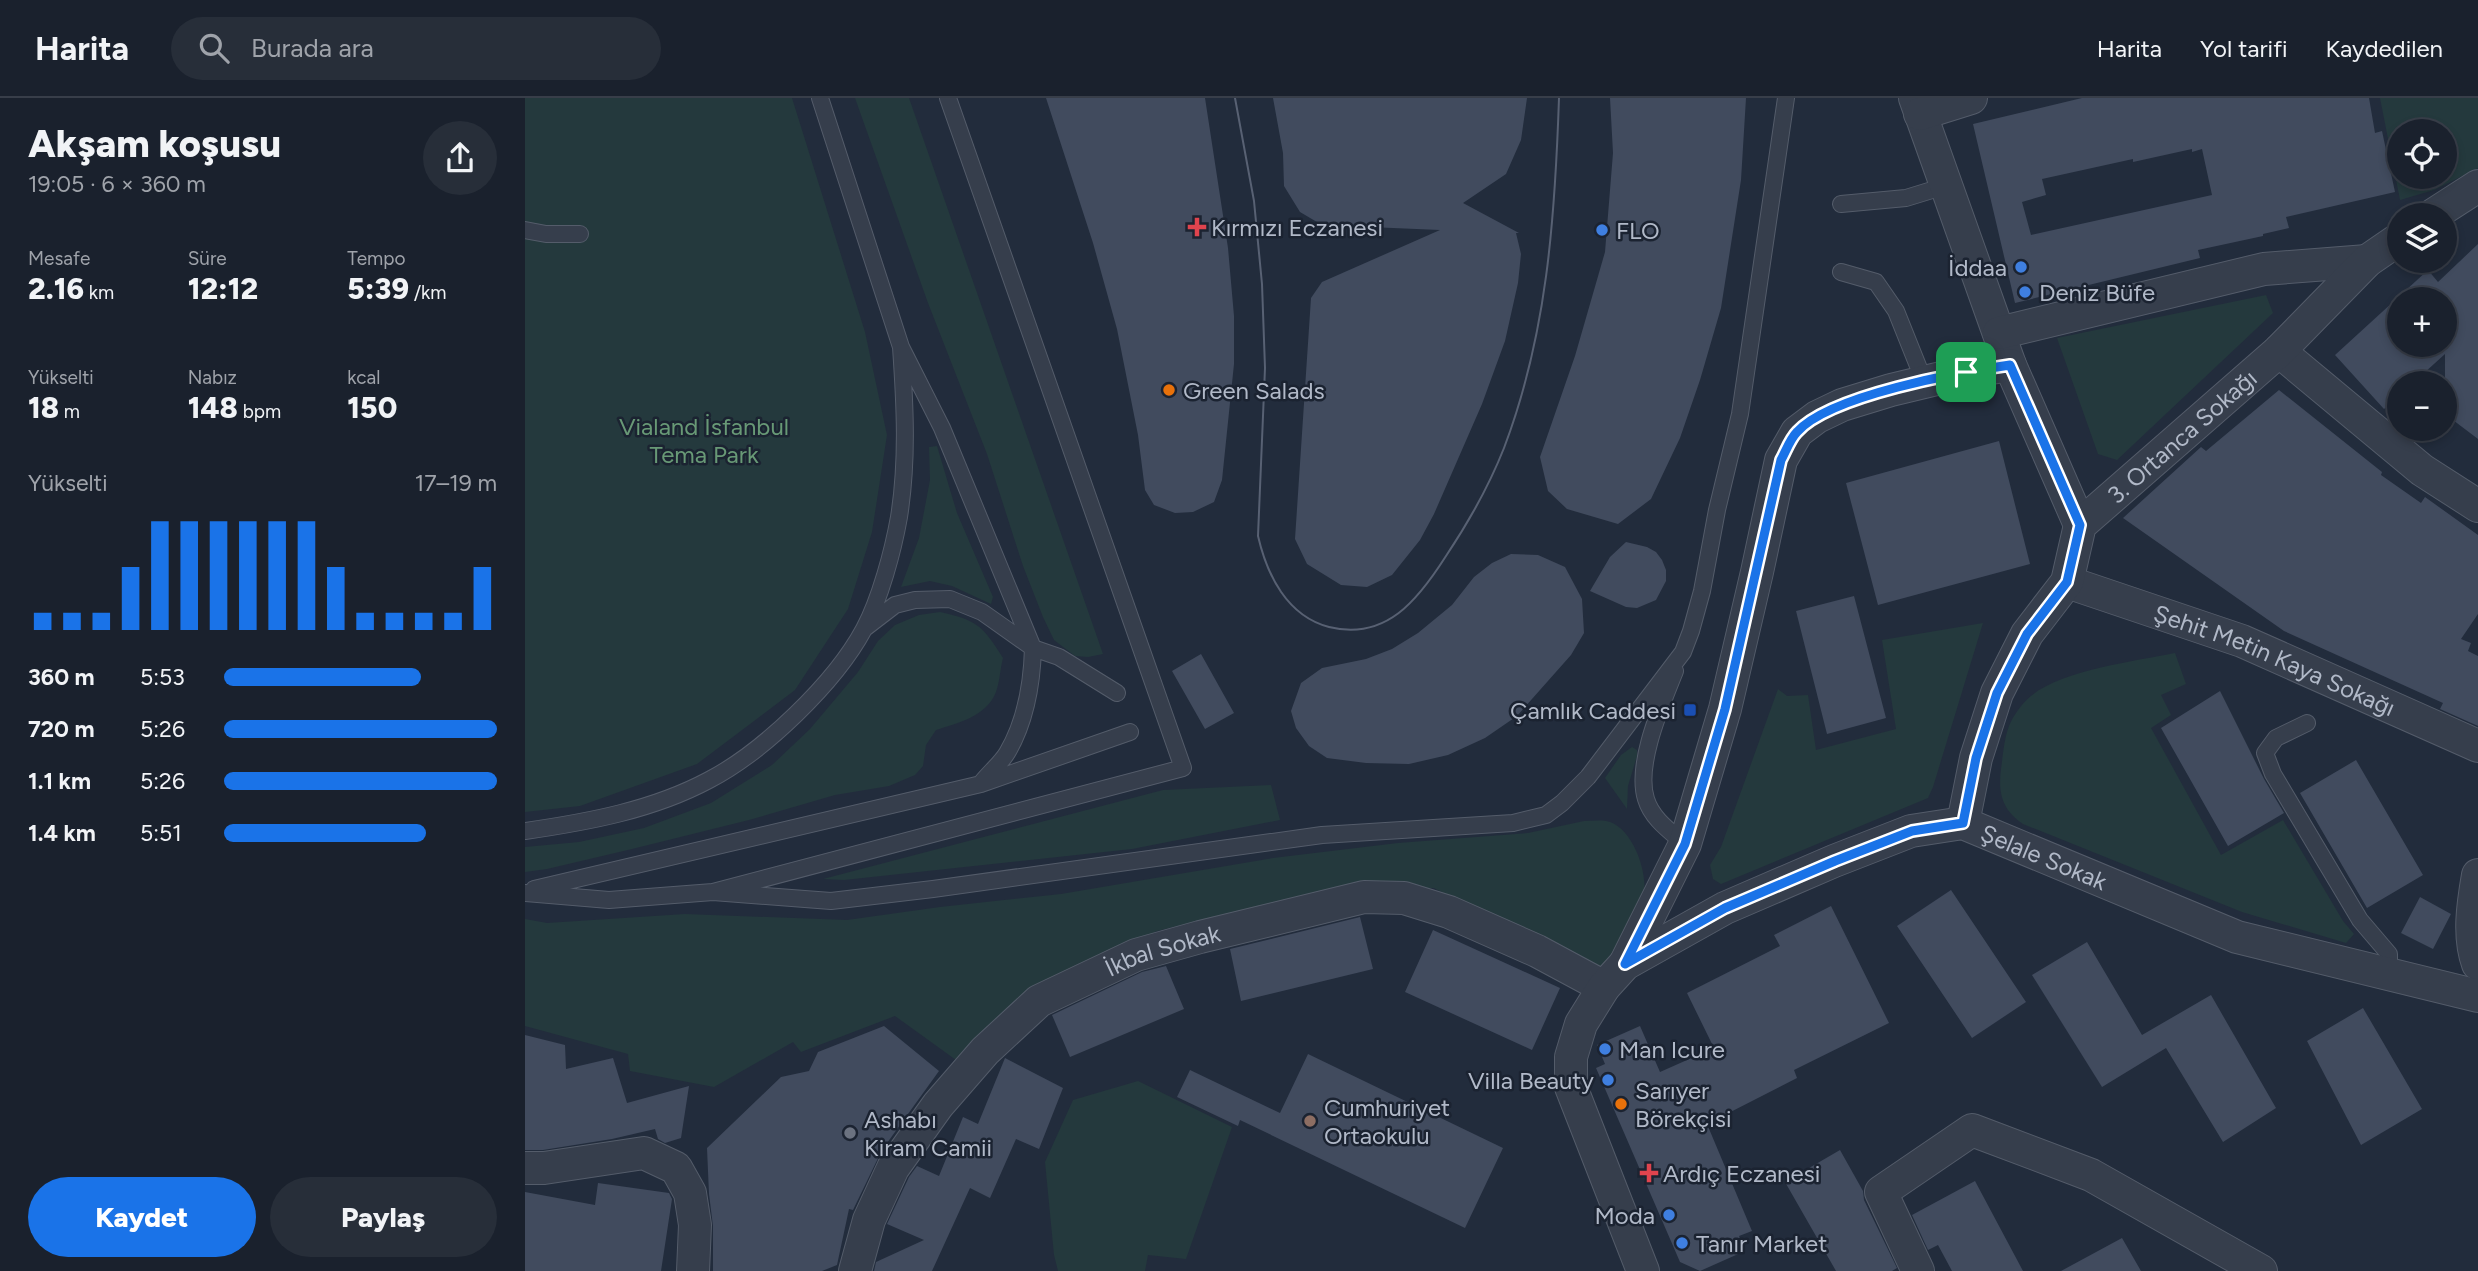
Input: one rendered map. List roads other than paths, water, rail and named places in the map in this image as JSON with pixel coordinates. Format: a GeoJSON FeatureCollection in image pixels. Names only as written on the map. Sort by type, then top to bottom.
{"type":"FeatureCollection","features":[{"type":"Feature","properties":{"kind":"street"},"geometry":{"type":"LineString","coordinates":[[1963,823],[1976,758],[1997,693],[2027,634],[2067,582],[2080,525],[2010,365],[1918,106],[1971,98]]}},
{"type":"Feature","properties":{"kind":"street"},"geometry":{"type":"LineString","coordinates":[[2452,203],[2478,186]]}},
{"type":"Feature","properties":{"kind":"street","name":"3. Ortanca Sokağı"},"geometry":{"type":"LineString","coordinates":[[2080,525],[2279,351],[2367,261],[2387,247]]}},
{"type":"Feature","properties":{"kind":"street"},"geometry":{"type":"LineString","coordinates":[[1999,333],[2264,269],[2367,261]]}},
{"type":"Feature","properties":{"kind":"street"},"geometry":{"type":"LineString","coordinates":[[2279,351],[2421,470],[2478,506]]}},
{"type":"Feature","properties":{"kind":"street"},"geometry":{"type":"LineString","coordinates":[[1625,964],[1685,844],[1725,709],[1781,460],[1797,432],[1817,417],[1842,405],[1924,381],[2010,365]]}},
{"type":"Feature","properties":{"kind":"street","name":"Şehit Metin Kaya Sokağı"},"geometry":{"type":"LineString","coordinates":[[2067,582],[2242,641],[2478,746]]}},
{"type":"Feature","properties":{"kind":"street","name":"Şelale Sokak"},"geometry":{"type":"LineString","coordinates":[[1643,1271],[1571,1087],[1571,1057],[1581,1024],[1604,987],[1625,964],[1725,908],[1912,831],[1963,823],[2237,937],[2478,996]]}},
{"type":"Feature","properties":{"kind":"street"},"geometry":{"type":"LineString","coordinates":[[2478,875],[2472,948],[2478,964]]}},
{"type":"Feature","properties":{"kind":"street","name":"İkbal Sokak"},"geometry":{"type":"LineString","coordinates":[[855,1271],[869,1220],[893,1168],[938,1105],[985,1051],[1039,1001],[1136,955],[1364,897],[1404,898],[1449,912],[1537,951],[1604,987]]}},
{"type":"Feature","properties":{"kind":"street"},"geometry":{"type":"LineString","coordinates":[[1918,1271],[1881,1192],[1972,1130],[2091,1175],[2261,1271]]}},
{"type":"Feature","properties":{"kind":"street"},"geometry":{"type":"LineString","coordinates":[[525,1168],[544,1168],[644,1153],[676,1168],[690,1193],[695,1225],[693,1271]]}},
{"type":"Feature","properties":{"kind":"lane"},"geometry":{"type":"LineString","coordinates":[[820,98],[901,347],[942,428],[1033,648],[1032,684],[1021,722],[1007,753],[981,784]]}},
{"type":"Feature","properties":{"kind":"lane"},"geometry":{"type":"LineString","coordinates":[[713,892],[1183,768],[947,98]]}},
{"type":"Feature","properties":{"kind":"lane"},"geometry":{"type":"LineString","coordinates":[[1685,844],[1658,821],[1646,800],[1643,782],[1660,711],[1691,631],[1702,591],[1717,510],[1740,414],[1786,98]]}},
{"type":"Feature","properties":{"kind":"lane"},"geometry":{"type":"LineString","coordinates":[[1841,204],[1906,198],[1945,186]]}},
{"type":"Feature","properties":{"kind":"lane"},"geometry":{"type":"LineString","coordinates":[[525,230],[546,234],[580,234]]}},
{"type":"Feature","properties":{"kind":"lane"},"geometry":{"type":"LineString","coordinates":[[1841,272],[1876,282],[1896,311],[1924,381]]}},
{"type":"Feature","properties":{"kind":"lane"},"geometry":{"type":"LineString","coordinates":[[525,831],[602,818],[655,803],[709,780],[755,750],[798,712],[832,674],[864,629],[887,569],[899,517],[907,429],[901,347]]}},
{"type":"Feature","properties":{"kind":"lane"},"geometry":{"type":"LineString","coordinates":[[864,629],[895,605],[915,600],[950,599],[982,612],[1033,648],[1059,657],[1117,693]]}},
{"type":"Feature","properties":{"kind":"lane"},"geometry":{"type":"LineString","coordinates":[[525,892],[609,900],[713,892],[831,901],[1322,835],[1513,823],[1546,816],[1588,777],[1683,652]]}},
{"type":"Feature","properties":{"kind":"lane"},"geometry":{"type":"LineString","coordinates":[[2307,723],[2276,738],[2265,753],[2273,774],[2360,920],[2389,954],[2389,965],[2385,974]]}},
{"type":"Feature","properties":{"kind":"lane"},"geometry":{"type":"LineString","coordinates":[[525,892],[981,784],[1130,732]]}},
{"type":"Feature","properties":{"kind":"tram line"},"geometry":{"type":"LineString","coordinates":[[1235,98],[1254,201],[1262,284],[1265,368],[1258,536],[1273,579],[1290,604],[1314,622],[1349,630],[1384,622],[1398,613],[1424,588],[1470,517],[1504,448],[1530,363],[1546,276],[1555,187],[1559,98]]}},
{"type":"Feature","properties":{"kind":"place","name":"Kırmızı Eczanesi"},"geometry":{"type":"Point","coordinates":[1197,227]}},
{"type":"Feature","properties":{"kind":"place","name":"FLO"},"geometry":{"type":"Point","coordinates":[1602,230]}},
{"type":"Feature","properties":{"kind":"place","name":"İddaa"},"geometry":{"type":"Point","coordinates":[2021,267]}},
{"type":"Feature","properties":{"kind":"place","name":"Deniz Büfe"},"geometry":{"type":"Point","coordinates":[2025,292]}},
{"type":"Feature","properties":{"kind":"place","name":"Green Salads"},"geometry":{"type":"Point","coordinates":[1169,390]}},
{"type":"Feature","properties":{"kind":"place","name":"Çamlık Caddesi"},"geometry":{"type":"Point","coordinates":[1690,710]}},
{"type":"Feature","properties":{"kind":"place","name":"Man Icure"},"geometry":{"type":"Point","coordinates":[1605,1049]}},
{"type":"Feature","properties":{"kind":"place","name":"Villa Beauty"},"geometry":{"type":"Point","coordinates":[1608,1080]}},
{"type":"Feature","properties":{"kind":"place","name":"Sarıyer Börekçisi"},"geometry":{"type":"Point","coordinates":[1621,1104]}},
{"type":"Feature","properties":{"kind":"place","name":"Cumhuriyet Ortaokulu"},"geometry":{"type":"Point","coordinates":[1310,1121]}},
{"type":"Feature","properties":{"kind":"place","name":"Ashabı Kiram Camii"},"geometry":{"type":"Point","coordinates":[850,1133]}},
{"type":"Feature","properties":{"kind":"place","name":"Ardıç Eczanesi"},"geometry":{"type":"Point","coordinates":[1649,1173]}},
{"type":"Feature","properties":{"kind":"place","name":"Moda"},"geometry":{"type":"Point","coordinates":[1669,1215]}},
{"type":"Feature","properties":{"kind":"place","name":"Tanır Market"},"geometry":{"type":"Point","coordinates":[1682,1243]}},
{"type":"Feature","properties":{"kind":"park label","name":"Vialand İsfanbul Tema Park"},"geometry":{"type":"Point","coordinates":[704,440]}}]}
